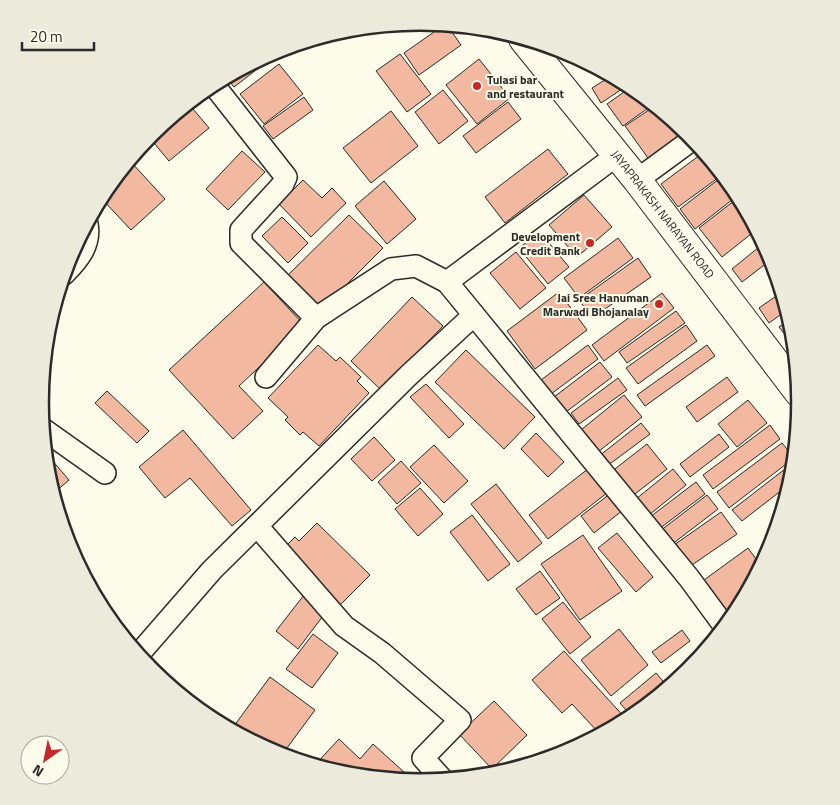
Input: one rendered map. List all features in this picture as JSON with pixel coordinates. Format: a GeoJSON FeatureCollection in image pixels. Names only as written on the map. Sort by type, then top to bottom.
{"type":"FeatureCollection","features":[{"type":"Feature","properties":{"kind":"street","name":"JAYAPRAKASH NARAYAN ROAD"},"geometry":{"type":"LineString","coordinates":[[532,49],[637,180],[790,381]]}},
{"type":"Feature","properties":{"kind":"street"},"geometry":{"type":"LineString","coordinates":[[219,91],[286,177],[283,184],[241,230],[241,243],[316,318]]}},
{"type":"Feature","properties":{"kind":"street"},"geometry":{"type":"LineString","coordinates":[[637,180],[686,144]]}},
{"type":"Feature","properties":{"kind":"street"},"geometry":{"type":"LineString","coordinates":[[447,282],[617,155]]}},
{"type":"Feature","properties":{"kind":"street"},"geometry":{"type":"LineString","coordinates":[[76,262],[89,235]]}},
{"type":"Feature","properties":{"kind":"street"},"geometry":{"type":"LineString","coordinates":[[266,377],[316,318],[391,269],[416,266],[447,282],[677,563],[721,621]]}},
{"type":"Feature","properties":{"kind":"street"},"geometry":{"type":"LineString","coordinates":[[143,649],[212,570],[409,376],[474,315]]}},
{"type":"Feature","properties":{"kind":"street"},"geometry":{"type":"LineString","coordinates":[[51,434],[104,473]]}},
{"type":"Feature","properties":{"kind":"street"},"geometry":{"type":"LineString","coordinates":[[257,526],[344,626],[382,653],[460,720],[423,758],[437,773]]}},
{"type":"Feature","properties":{"kind":"building"},"geometry":{"type":"Polygon","coordinates":[[[435,32],[452,33],[461,45],[419,75],[404,53],[435,32]]]}},
{"type":"Feature","properties":{"kind":"building"},"geometry":{"type":"Polygon","coordinates":[[[400,54],[431,94],[407,112],[376,71],[400,54]]]}},
{"type":"Feature","properties":{"kind":"building"},"geometry":{"type":"Polygon","coordinates":[[[479,59],[510,98],[477,124],[446,85],[479,59]]]}},
{"type":"Feature","properties":{"kind":"building"},"geometry":{"type":"Polygon","coordinates":[[[279,64],[303,94],[264,124],[240,94],[279,64]]]}},
{"type":"Feature","properties":{"kind":"building"},"geometry":{"type":"Polygon","coordinates":[[[256,70],[234,87],[231,83],[256,70]]]}},
{"type":"Feature","properties":{"kind":"building"},"geometry":{"type":"Polygon","coordinates":[[[604,80],[620,90],[601,103],[592,88],[604,80]]]}},
{"type":"Feature","properties":{"kind":"building"},"geometry":{"type":"Polygon","coordinates":[[[443,90],[468,121],[439,144],[415,112],[443,90]]]}},
{"type":"Feature","properties":{"kind":"building"},"geometry":{"type":"Polygon","coordinates":[[[623,92],[647,109],[623,126],[607,104],[623,92]]]}},
{"type":"Feature","properties":{"kind":"building"},"geometry":{"type":"Polygon","coordinates":[[[304,97],[313,110],[273,139],[263,126],[304,97]]]}},
{"type":"Feature","properties":{"kind":"building"},"geometry":{"type":"Polygon","coordinates":[[[508,102],[521,119],[476,153],[463,136],[508,102]]]}},
{"type":"Feature","properties":{"kind":"building"},"geometry":{"type":"Polygon","coordinates":[[[193,109],[209,128],[169,161],[154,143],[193,109]]]}},
{"type":"Feature","properties":{"kind":"building"},"geometry":{"type":"Polygon","coordinates":[[[649,110],[679,137],[648,158],[625,126],[649,110]]]}},
{"type":"Feature","properties":{"kind":"building"},"geometry":{"type":"Polygon","coordinates":[[[391,111],[418,146],[371,183],[343,148],[391,111]]]}},
{"type":"Feature","properties":{"kind":"building"},"geometry":{"type":"Polygon","coordinates":[[[548,149],[568,174],[505,223],[485,197],[548,149]]]}},
{"type":"Feature","properties":{"kind":"building"},"geometry":{"type":"Polygon","coordinates":[[[242,151],[265,172],[228,210],[206,189],[242,151]]]}},
{"type":"Feature","properties":{"kind":"building"},"geometry":{"type":"Polygon","coordinates":[[[698,157],[717,179],[678,207],[661,184],[698,157]]]}},
{"type":"Feature","properties":{"kind":"building"},"geometry":{"type":"Polygon","coordinates":[[[134,166],[165,199],[131,230],[106,204],[134,166]]]}},
{"type":"Feature","properties":{"kind":"building"},"geometry":{"type":"Polygon","coordinates":[[[303,180],[322,198],[332,188],[346,203],[311,237],[279,204],[303,180]]]}},
{"type":"Feature","properties":{"kind":"building"},"geometry":{"type":"Polygon","coordinates":[[[718,180],[732,200],[695,229],[680,209],[718,180]]]}},
{"type":"Feature","properties":{"kind":"building"},"geometry":{"type":"Polygon","coordinates":[[[384,181],[416,219],[387,244],[355,206],[384,181]]]}},
{"type":"Feature","properties":{"kind":"building"},"geometry":{"type":"Polygon","coordinates":[[[584,195],[612,227],[577,257],[549,225],[584,195]]]}},
{"type":"Feature","properties":{"kind":"building"},"geometry":{"type":"Polygon","coordinates":[[[733,202],[751,234],[722,257],[699,228],[733,202]]]}},
{"type":"Feature","properties":{"kind":"building"},"geometry":{"type":"Polygon","coordinates":[[[349,215],[383,248],[319,312],[285,278],[349,215]]]}},
{"type":"Feature","properties":{"kind":"building"},"geometry":{"type":"Polygon","coordinates":[[[282,217],[308,243],[288,263],[262,236],[282,217]]]}},
{"type":"Feature","properties":{"kind":"building"},"geometry":{"type":"Polygon","coordinates":[[[540,232],[569,267],[548,284],[519,248],[540,232]]]}},
{"type":"Feature","properties":{"kind":"building"},"geometry":{"type":"Polygon","coordinates":[[[618,238],[633,258],[579,298],[564,278],[618,238]]]}},
{"type":"Feature","properties":{"kind":"building"},"geometry":{"type":"Polygon","coordinates":[[[758,248],[765,265],[742,282],[732,269],[758,248]]]}},
{"type":"Feature","properties":{"kind":"building"},"geometry":{"type":"Polygon","coordinates":[[[516,252],[546,288],[520,309],[490,273],[516,252]]]}},
{"type":"Feature","properties":{"kind":"building"},"geometry":{"type":"Polygon","coordinates":[[[638,258],[651,277],[592,318],[579,300],[638,258]]]}},
{"type":"Feature","properties":{"kind":"building"},"geometry":{"type":"Polygon","coordinates":[[[264,282],[304,325],[239,386],[263,411],[233,439],[169,370],[264,282]]]}},
{"type":"Feature","properties":{"kind":"building"},"geometry":{"type":"Polygon","coordinates":[[[559,292],[587,330],[535,369],[507,331],[559,292]]]}},
{"type":"Feature","properties":{"kind":"building"},"geometry":{"type":"Polygon","coordinates":[[[662,293],[674,308],[604,361],[592,345],[662,293]]]}},
{"type":"Feature","properties":{"kind":"building"},"geometry":{"type":"Polygon","coordinates":[[[776,296],[781,314],[769,323],[759,308],[776,296]]]}},
{"type":"Feature","properties":{"kind":"building"},"geometry":{"type":"Polygon","coordinates":[[[412,297],[443,326],[381,390],[351,361],[412,297]]]}},
{"type":"Feature","properties":{"kind":"building"},"geometry":{"type":"Polygon","coordinates":[[[676,311],[685,323],[627,363],[619,352],[676,311]]]}},
{"type":"Feature","properties":{"kind":"building"},"geometry":{"type":"Polygon","coordinates":[[[783,324],[785,334],[779,327],[783,324]]]}},
{"type":"Feature","properties":{"kind":"building"},"geometry":{"type":"Polygon","coordinates":[[[686,325],[697,341],[638,384],[626,368],[686,325]]]}},
{"type":"Feature","properties":{"kind":"building"},"geometry":{"type":"Polygon","coordinates":[[[318,345],[336,361],[340,357],[361,377],[357,381],[369,393],[319,446],[303,432],[300,435],[285,420],[288,417],[268,398],[318,345]]]}},
{"type":"Feature","properties":{"kind":"building"},"geometry":{"type":"Polygon","coordinates":[[[588,345],[598,359],[551,394],[541,380],[588,345]]]}},
{"type":"Feature","properties":{"kind":"building"},"geometry":{"type":"Polygon","coordinates":[[[707,345],[715,356],[645,406],[637,395],[707,345]]]}},
{"type":"Feature","properties":{"kind":"building"},"geometry":{"type":"Polygon","coordinates":[[[466,350],[535,417],[504,449],[435,382],[466,350]]]}},
{"type":"Feature","properties":{"kind":"building"},"geometry":{"type":"Polygon","coordinates":[[[600,362],[612,377],[566,412],[554,397],[600,362]]]}},
{"type":"Feature","properties":{"kind":"building"},"geometry":{"type":"Polygon","coordinates":[[[727,377],[738,392],[697,422],[686,407],[727,377]]]}},
{"type":"Feature","properties":{"kind":"building"},"geometry":{"type":"Polygon","coordinates":[[[618,378],[627,390],[579,424],[571,413],[618,378]]]}},
{"type":"Feature","properties":{"kind":"building"},"geometry":{"type":"Polygon","coordinates":[[[426,384],[464,424],[449,438],[410,397],[426,384]]]}},
{"type":"Feature","properties":{"kind":"building"},"geometry":{"type":"Polygon","coordinates":[[[107,391],[149,431],[137,443],[95,403],[107,391]]]}},
{"type":"Feature","properties":{"kind":"building"},"geometry":{"type":"Polygon","coordinates":[[[624,395],[642,417],[598,452],[581,430],[624,395]]]}},
{"type":"Feature","properties":{"kind":"building"},"geometry":{"type":"Polygon","coordinates":[[[748,400],[767,423],[737,447],[718,424],[748,400]]]}},
{"type":"Feature","properties":{"kind":"building"},"geometry":{"type":"Polygon","coordinates":[[[641,423],[650,434],[607,466],[599,456],[641,423]]]}},
{"type":"Feature","properties":{"kind":"building"},"geometry":{"type":"Polygon","coordinates":[[[770,425],[780,439],[713,489],[703,475],[770,425]]]}},
{"type":"Feature","properties":{"kind":"building"},"geometry":{"type":"Polygon","coordinates":[[[183,430],[251,510],[232,526],[190,478],[165,498],[139,467],[183,430]]]}},
{"type":"Feature","properties":{"kind":"building"},"geometry":{"type":"Polygon","coordinates":[[[536,433],[564,462],[548,477],[521,449],[536,433]]]}},
{"type":"Feature","properties":{"kind":"building"},"geometry":{"type":"Polygon","coordinates":[[[719,434],[729,447],[690,477],[680,464],[719,434]]]}},
{"type":"Feature","properties":{"kind":"building"},"geometry":{"type":"Polygon","coordinates":[[[374,437],[395,460],[372,481],[351,459],[374,437]]]}},
{"type":"Feature","properties":{"kind":"building"},"geometry":{"type":"Polygon","coordinates":[[[782,443],[788,451],[786,464],[729,508],[717,492],[782,443]]]}},
{"type":"Feature","properties":{"kind":"building"},"geometry":{"type":"Polygon","coordinates":[[[647,444],[667,469],[631,497],[611,472],[647,444]]]}},
{"type":"Feature","properties":{"kind":"building"},"geometry":{"type":"Polygon","coordinates":[[[434,445],[468,481],[444,503],[410,467],[434,445]]]}},
{"type":"Feature","properties":{"kind":"building"},"geometry":{"type":"Polygon","coordinates":[[[401,461],[421,483],[397,504],[378,482],[401,461]]]}},
{"type":"Feature","properties":{"kind":"building"},"geometry":{"type":"Polygon","coordinates":[[[54,462],[69,480],[59,489],[54,462]]]}},
{"type":"Feature","properties":{"kind":"building"},"geometry":{"type":"Polygon","coordinates":[[[593,465],[612,489],[548,539],[529,515],[593,465]]]}},
{"type":"Feature","properties":{"kind":"building"},"geometry":{"type":"Polygon","coordinates":[[[673,469],[686,485],[649,515],[636,499],[673,469]]]}},
{"type":"Feature","properties":{"kind":"building"},"geometry":{"type":"Polygon","coordinates":[[[785,469],[781,491],[742,521],[732,510],[785,469]]]}},
{"type":"Feature","properties":{"kind":"building"},"geometry":{"type":"Polygon","coordinates":[[[696,482],[705,494],[659,529],[650,517],[696,482]]]}},
{"type":"Feature","properties":{"kind":"building"},"geometry":{"type":"Polygon","coordinates":[[[496,484],[542,543],[518,562],[471,504],[496,484]]]}},
{"type":"Feature","properties":{"kind":"building"},"geometry":{"type":"Polygon","coordinates":[[[420,488],[443,514],[418,536],[395,509],[420,488]]]}},
{"type":"Feature","properties":{"kind":"building"},"geometry":{"type":"Polygon","coordinates":[[[615,490],[628,506],[594,533],[581,516],[615,490]]]}},
{"type":"Feature","properties":{"kind":"building"},"geometry":{"type":"Polygon","coordinates":[[[707,495],[718,509],[671,545],[660,531],[707,495]]]}},
{"type":"Feature","properties":{"kind":"building"},"geometry":{"type":"Polygon","coordinates":[[[721,512],[737,534],[689,567],[674,545],[721,512]]]}},
{"type":"Feature","properties":{"kind":"building"},"geometry":{"type":"Polygon","coordinates":[[[472,515],[510,564],[488,581],[450,532],[472,515]]]}},
{"type":"Feature","properties":{"kind":"building"},"geometry":{"type":"Polygon","coordinates":[[[317,523],[370,575],[340,605],[283,549],[295,537],[299,541],[317,523]]]}},
{"type":"Feature","properties":{"kind":"building"},"geometry":{"type":"Polygon","coordinates":[[[617,533],[653,577],[636,592],[598,548],[617,533]]]}},
{"type":"Feature","properties":{"kind":"building"},"geometry":{"type":"Polygon","coordinates":[[[583,535],[622,591],[580,620],[541,564],[583,535]]]}},
{"type":"Feature","properties":{"kind":"building"},"geometry":{"type":"Polygon","coordinates":[[[748,548],[756,560],[728,611],[704,580],[748,548]]]}},
{"type":"Feature","properties":{"kind":"building"},"geometry":{"type":"Polygon","coordinates":[[[540,571],[560,598],[536,615],[516,589],[540,571]]]}},
{"type":"Feature","properties":{"kind":"building"},"geometry":{"type":"Polygon","coordinates":[[[304,595],[326,612],[298,649],[276,631],[304,595]]]}},
{"type":"Feature","properties":{"kind":"building"},"geometry":{"type":"Polygon","coordinates":[[[563,602],[591,637],[570,654],[542,619],[563,602]]]}},
{"type":"Feature","properties":{"kind":"building"},"geometry":{"type":"Polygon","coordinates":[[[619,629],[648,665],[611,696],[581,660],[619,629]]]}},
{"type":"Feature","properties":{"kind":"building"},"geometry":{"type":"Polygon","coordinates":[[[682,630],[690,641],[661,663],[652,652],[682,630]]]}},
{"type":"Feature","properties":{"kind":"building"},"geometry":{"type":"Polygon","coordinates":[[[313,634],[338,653],[312,688],[286,669],[313,634]]]}},
{"type":"Feature","properties":{"kind":"building"},"geometry":{"type":"Polygon","coordinates":[[[564,651],[621,714],[595,729],[572,704],[562,713],[532,680],[564,651]]]}},
{"type":"Feature","properties":{"kind":"building"},"geometry":{"type":"Polygon","coordinates":[[[656,673],[664,683],[627,711],[620,703],[656,673]]]}},
{"type":"Feature","properties":{"kind":"building"},"geometry":{"type":"Polygon","coordinates":[[[270,677],[315,710],[287,748],[235,725],[270,677]]]}},
{"type":"Feature","properties":{"kind":"building"},"geometry":{"type":"Polygon","coordinates":[[[494,701],[527,735],[495,766],[490,767],[459,734],[494,701]]]}},
{"type":"Feature","properties":{"kind":"building"},"geometry":{"type":"Polygon","coordinates":[[[339,739],[360,759],[373,744],[405,773],[372,771],[320,760],[339,739]]]}},
{"type":"Feature","properties":{"kind":"place","name":"Tulasi bar and restaurant"},"geometry":{"type":"Point","coordinates":[477,86]}},
{"type":"Feature","properties":{"kind":"place","name":"Development Credit Bank"},"geometry":{"type":"Point","coordinates":[590,243]}},
{"type":"Feature","properties":{"kind":"place","name":"Jai Sree Hanuman Marwadi Bhojanalay"},"geometry":{"type":"Point","coordinates":[659,304]}}]}
